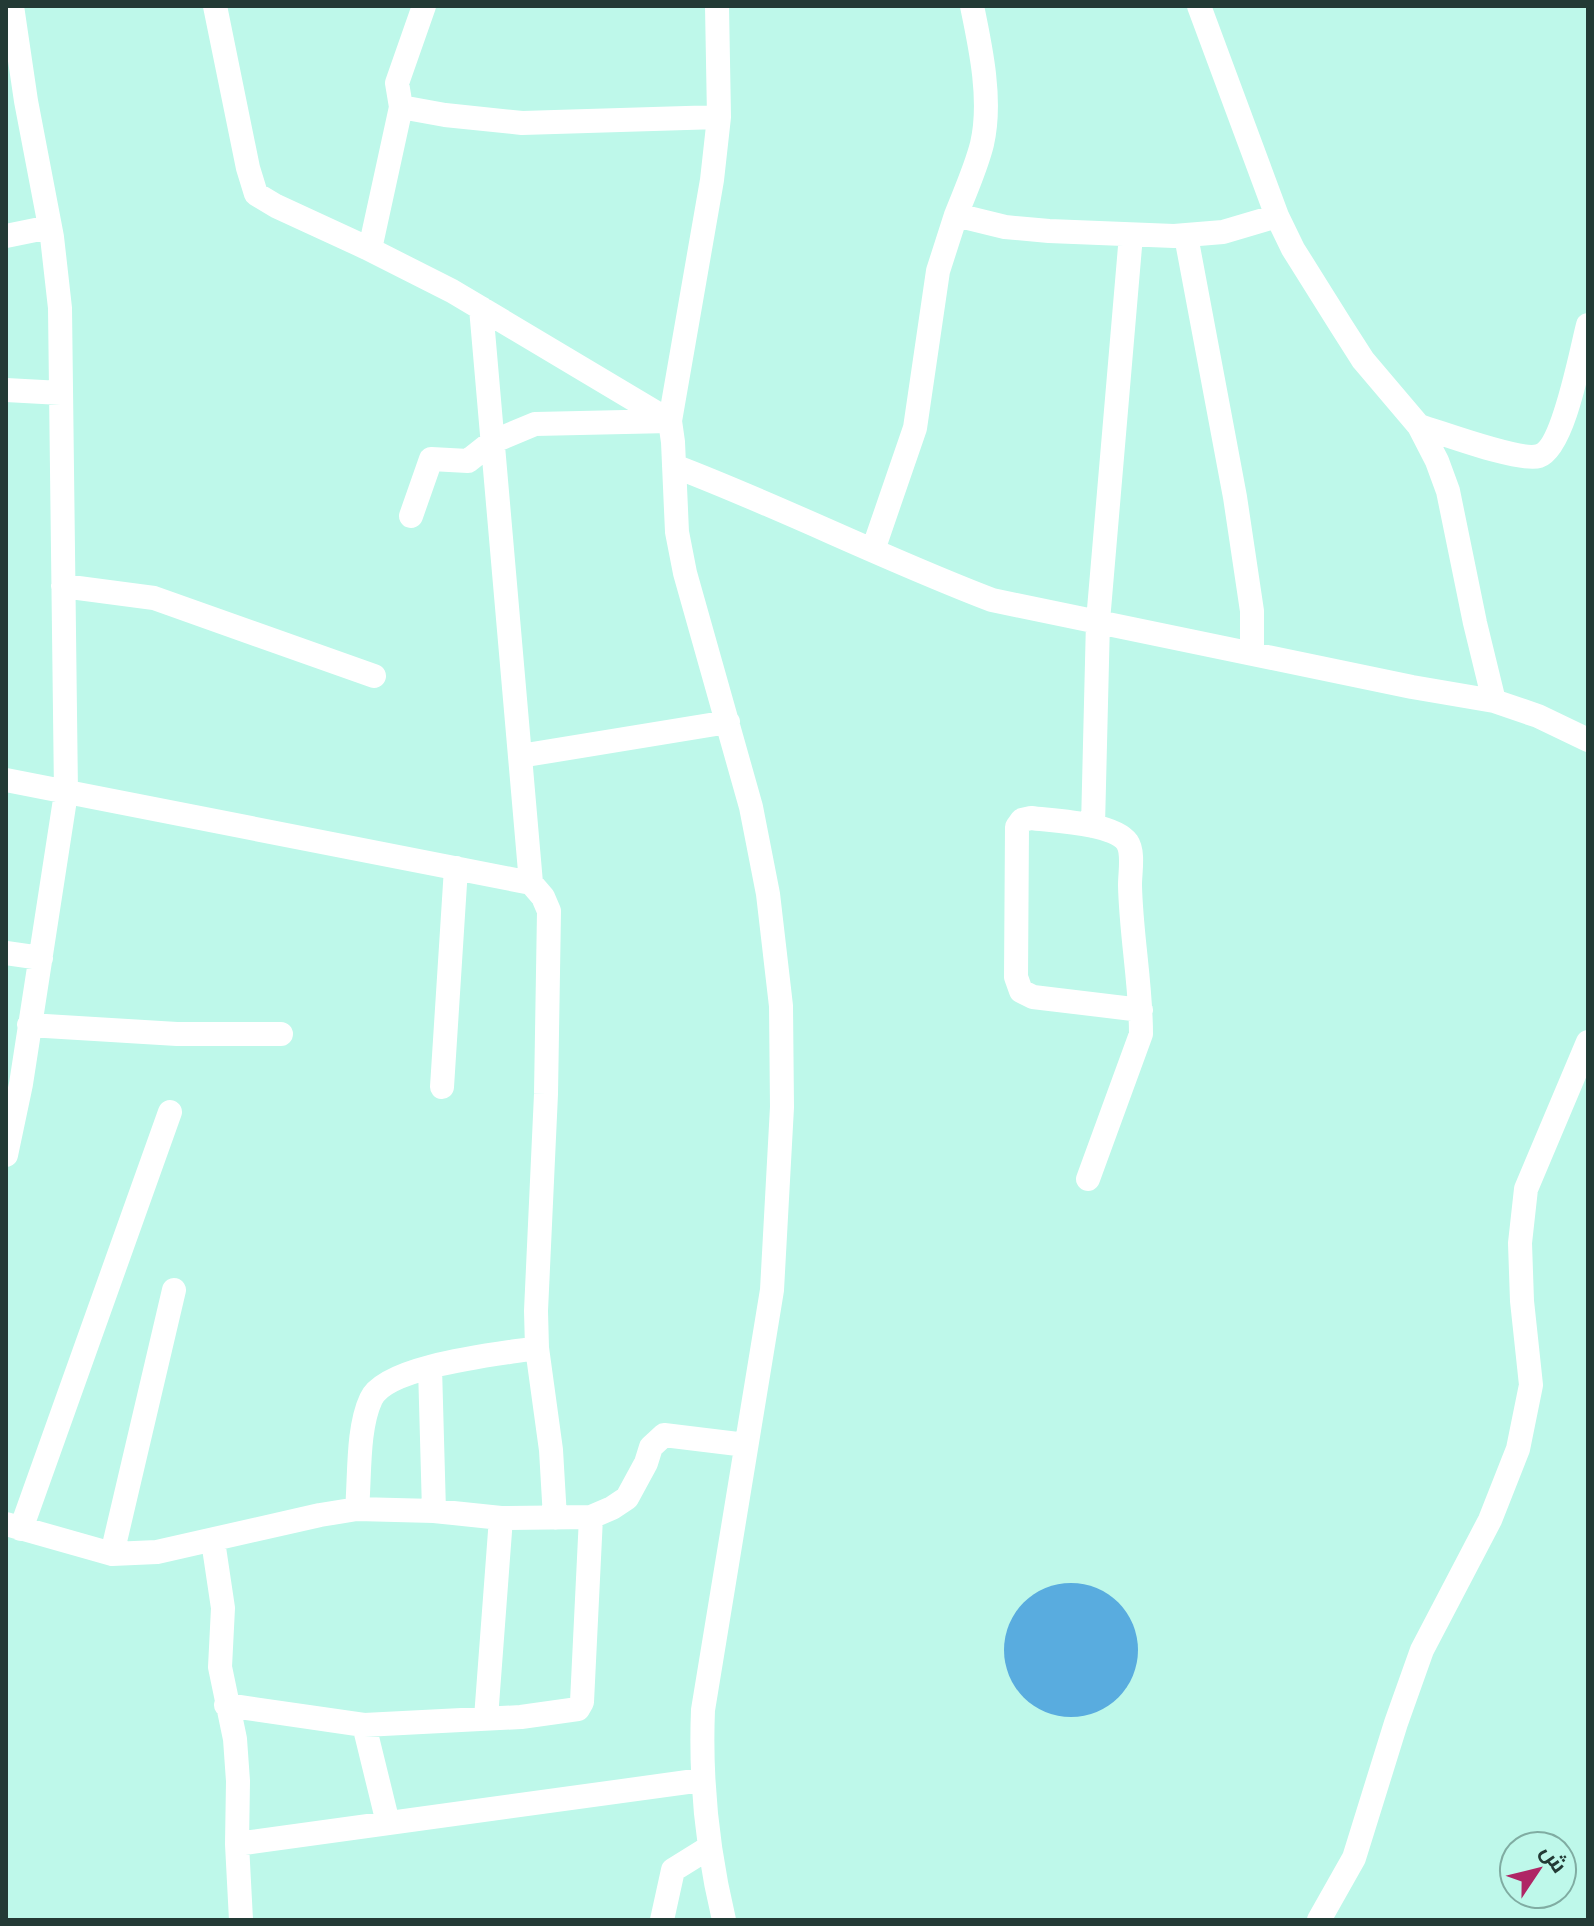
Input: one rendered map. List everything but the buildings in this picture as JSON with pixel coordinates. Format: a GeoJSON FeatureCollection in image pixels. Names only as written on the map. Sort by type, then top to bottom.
{"type":"FeatureCollection","features":[{"type":"Feature","properties":{"kind":"street"},"geometry":{"type":"LineString","coordinates":[[7,1145],[41,958],[66,793],[60,308],[50,227],[12,6]]}},
{"type":"Feature","properties":{"kind":"street"},"geometry":{"type":"LineString","coordinates":[[215,6],[256,194],[370,249],[481,308],[670,421]]}},
{"type":"Feature","properties":{"kind":"street"},"geometry":{"type":"LineString","coordinates":[[370,249],[401,107],[397,83],[424,6]]}},
{"type":"Feature","properties":{"kind":"street"},"geometry":{"type":"LineString","coordinates":[[717,6],[719,117],[712,180],[670,421],[677,532],[685,573],[751,807],[768,894],[781,1006],[782,1107],[772,1290],[746,1445],[746,1463],[728,1549],[705,1697],[702,1780],[710,1847],[724,1920]]}},
{"type":"Feature","properties":{"kind":"street"},"geometry":{"type":"LineString","coordinates":[[873,550],[915,428],[938,271],[982,143],[986,111],[972,6]]}},
{"type":"Feature","properties":{"kind":"street"},"geometry":{"type":"LineString","coordinates":[[1199,6],[1277,216],[1293,249],[1363,360],[1419,426],[1448,491],[1494,701]]}},
{"type":"Feature","properties":{"kind":"street"},"geometry":{"type":"LineString","coordinates":[[401,107],[522,123],[719,117]]}},
{"type":"Feature","properties":{"kind":"street"},"geometry":{"type":"LineString","coordinates":[[956,215],[1005,227],[1186,236],[1223,232],[1277,216]]}},
{"type":"Feature","properties":{"kind":"street"},"geometry":{"type":"LineString","coordinates":[[6,236],[50,227]]}},
{"type":"Feature","properties":{"kind":"street"},"geometry":{"type":"LineString","coordinates":[[1093,826],[1098,621],[1131,235]]}},
{"type":"Feature","properties":{"kind":"street"},"geometry":{"type":"LineString","coordinates":[[1186,236],[1235,497],[1252,611],[1252,653]]}},
{"type":"Feature","properties":{"kind":"street"},"geometry":{"type":"LineString","coordinates":[[481,308],[531,883],[543,897],[549,911],[546,1094],[536,1311],[555,1518]]}},
{"type":"Feature","properties":{"kind":"street"},"geometry":{"type":"LineString","coordinates":[[1419,426],[1520,457],[1540,456],[1559,432],[1588,325]]}},
{"type":"Feature","properties":{"kind":"street"},"geometry":{"type":"LineString","coordinates":[[6,390],[61,393]]}},
{"type":"Feature","properties":{"kind":"street"},"geometry":{"type":"LineString","coordinates":[[411,516],[431,459],[468,461],[492,442],[535,424],[670,421]]}},
{"type":"Feature","properties":{"kind":"street"},"geometry":{"type":"LineString","coordinates":[[674,466],[928,576],[992,600],[1494,701],[1538,716],[1588,740]]}},
{"type":"Feature","properties":{"kind":"street"},"geometry":{"type":"LineString","coordinates":[[63,586],[154,598],[374,676]]}},
{"type":"Feature","properties":{"kind":"street"},"geometry":{"type":"LineString","coordinates":[[520,756],[728,722]]}},
{"type":"Feature","properties":{"kind":"street"},"geometry":{"type":"LineString","coordinates":[[6,780],[531,883]]}},
{"type":"Feature","properties":{"kind":"street"},"geometry":{"type":"LineString","coordinates":[[1088,1179],[1141,1034],[1141,1010],[1130,891],[1130,850],[1126,841],[1119,836],[1093,826],[1031,818],[1022,820],[1017,827],[1016,977],[1021,991],[1033,997],[1141,1010]]}},
{"type":"Feature","properties":{"kind":"street"},"geometry":{"type":"LineString","coordinates":[[442,1087],[456,868]]}},
{"type":"Feature","properties":{"kind":"street"},"geometry":{"type":"LineString","coordinates":[[6,953],[41,958]]}},
{"type":"Feature","properties":{"kind":"street"},"geometry":{"type":"LineString","coordinates":[[29,1025],[177,1034],[281,1034]]}},
{"type":"Feature","properties":{"kind":"street"},"geometry":{"type":"LineString","coordinates":[[1319,1920],[1354,1858],[1422,1650],[1490,1520],[1518,1449],[1531,1385],[1521,1286],[1520,1243],[1526,1189],[1588,1042]]}},
{"type":"Feature","properties":{"kind":"street"},"geometry":{"type":"LineString","coordinates":[[170,1112],[14,1526],[112,1554],[157,1552],[357,1509],[434,1511],[501,1518],[591,1517],[627,1498],[651,1447],[664,1435],[746,1445]]}},
{"type":"Feature","properties":{"kind":"street"},"geometry":{"type":"LineString","coordinates":[[112,1554],[174,1290]]}},
{"type":"Feature","properties":{"kind":"street"},"geometry":{"type":"LineString","coordinates":[[357,1509],[364,1421],[372,1397],[388,1380],[430,1367],[537,1348]]}},
{"type":"Feature","properties":{"kind":"street"},"geometry":{"type":"LineString","coordinates":[[430,1367],[434,1511]]}},
{"type":"Feature","properties":{"kind":"street"},"geometry":{"type":"LineString","coordinates":[[226,1705],[364,1725],[578,1709],[582,1702],[591,1517]]}},
{"type":"Feature","properties":{"kind":"street"},"geometry":{"type":"LineString","coordinates":[[486,1718],[501,1518]]}},
{"type":"Feature","properties":{"kind":"street"},"geometry":{"type":"LineString","coordinates":[[213,1541],[223,1608],[220,1667],[235,1739],[241,1920]]}},
{"type":"Feature","properties":{"kind":"street"},"geometry":{"type":"LineString","coordinates":[[364,1725],[388,1823]]}},
{"type":"Feature","properties":{"kind":"street"},"geometry":{"type":"LineString","coordinates":[[237,1844],[702,1780]]}},
{"type":"Feature","properties":{"kind":"street"},"geometry":{"type":"LineString","coordinates":[[662,1920],[673,1870],[710,1847]]}},
{"type":"Feature","properties":{"kind":"water"},"geometry":{"type":"Polygon","coordinates":[[[1071,1583],[1097,1588],[1118,1603],[1133,1624],[1138,1650],[1133,1676],[1118,1697],[1097,1712],[1071,1717],[1045,1712],[1024,1697],[1009,1676],[1004,1650],[1009,1624],[1024,1603],[1045,1588],[1071,1583]]]}}]}
